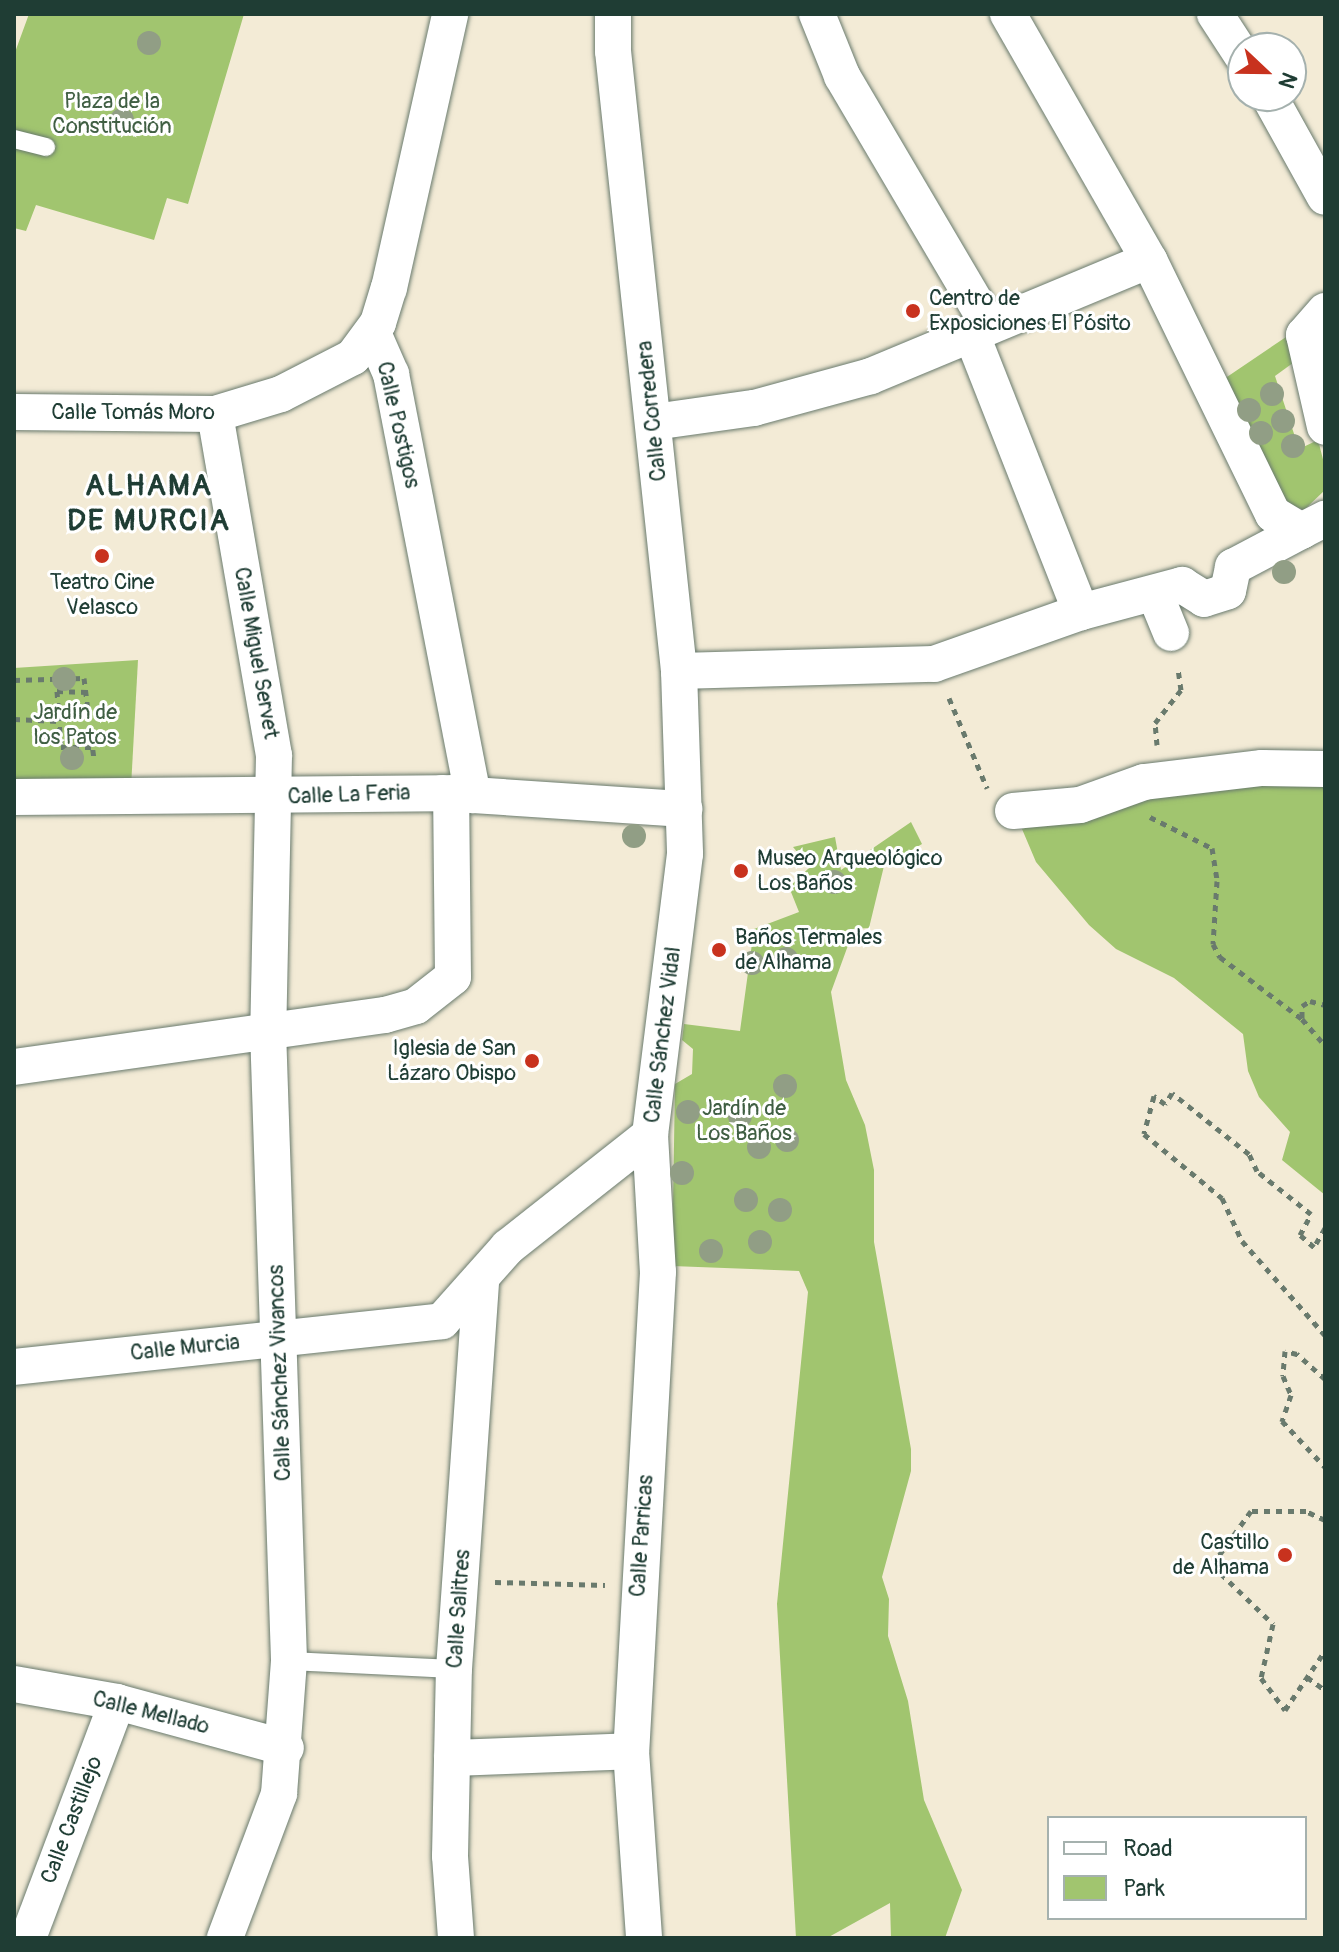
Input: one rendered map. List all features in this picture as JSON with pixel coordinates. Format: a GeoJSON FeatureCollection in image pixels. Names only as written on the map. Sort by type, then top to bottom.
{"type":"FeatureCollection","features":[{"type":"Feature","properties":{"kind":"street","name":"Calle Postigos"},"geometry":{"type":"LineString","coordinates":[[268,1030],[385,1015],[416,1006],[453,977],[462,794],[391,374],[373,333],[389,288],[450,14]]}},
{"type":"Feature","properties":{"kind":"street","name":"Calle Corredera"},"geometry":{"type":"LineString","coordinates":[[613,14],[679,671],[684,809]]}},
{"type":"Feature","properties":{"kind":"street"},"geometry":{"type":"LineString","coordinates":[[817,14],[842,76],[980,329],[1081,612]]}},
{"type":"Feature","properties":{"kind":"street"},"geometry":{"type":"LineString","coordinates":[[679,671],[934,664],[1081,612],[1182,585],[1204,599],[1228,591],[1233,567],[1300,521],[1008,14]]}},
{"type":"Feature","properties":{"kind":"street"},"geometry":{"type":"LineString","coordinates":[[1215,14],[1227,32]]}},
{"type":"Feature","properties":{"kind":"street"},"geometry":{"type":"LineString","coordinates":[[1278,112],[1325,197]]}},
{"type":"Feature","properties":{"kind":"street"},"geometry":{"type":"LineString","coordinates":[[654,422],[754,408],[871,376],[1149,260]]}},
{"type":"Feature","properties":{"kind":"street"},"geometry":{"type":"LineString","coordinates":[[1318,317],[1304,335],[1304,352],[1325,427]]}},
{"type":"Feature","properties":{"kind":"street","name":"Calle Tomás Moro"},"geometry":{"type":"LineString","coordinates":[[14,412],[215,414],[240,410],[327,373],[353,357],[373,333]]}},
{"type":"Feature","properties":{"kind":"street","name":"Calle Miguel Servet"},"geometry":{"type":"LineString","coordinates":[[215,414],[274,755],[271,798]]}},
{"type":"Feature","properties":{"kind":"street"},"geometry":{"type":"LineString","coordinates":[[1143,597],[1171,633]]}},
{"type":"Feature","properties":{"kind":"street"},"geometry":{"type":"LineString","coordinates":[[1013,811],[1080,805],[1144,782],[1262,768],[1325,769]]}},
{"type":"Feature","properties":{"kind":"street","name":"Calle La Feria"},"geometry":{"type":"LineString","coordinates":[[14,797],[271,798],[462,794],[684,809]]}},
{"type":"Feature","properties":{"kind":"street","name":"Calle Sánchez Vivancos"},"geometry":{"type":"LineString","coordinates":[[225,1938],[279,1794],[286,1748],[289,1661],[268,1030],[271,798]]}},
{"type":"Feature","properties":{"kind":"street","name":"Calle Sánchez Vidal"},"geometry":{"type":"LineString","coordinates":[[481,1280],[508,1247],[650,1135],[685,854],[684,809]]}},
{"type":"Feature","properties":{"kind":"street"},"geometry":{"type":"LineString","coordinates":[[14,1067],[268,1030]]}},
{"type":"Feature","properties":{"kind":"street","name":"Calle Parricas"},"geometry":{"type":"LineString","coordinates":[[644,1938],[631,1751],[658,1272],[650,1135]]}},
{"type":"Feature","properties":{"kind":"street","name":"Calle Murcia"},"geometry":{"type":"LineString","coordinates":[[14,1367],[442,1321],[481,1280]]}},
{"type":"Feature","properties":{"kind":"street","name":"Calle Salitres"},"geometry":{"type":"LineString","coordinates":[[456,1938],[452,1758],[454,1669],[481,1280]]}},
{"type":"Feature","properties":{"kind":"street","name":"Calle Mellado"},"geometry":{"type":"LineString","coordinates":[[14,1684],[117,1702],[286,1748]]}},
{"type":"Feature","properties":{"kind":"street","name":"Calle Castillejo"},"geometry":{"type":"LineString","coordinates":[[28,1938],[117,1702]]}},
{"type":"Feature","properties":{"kind":"street"},"geometry":{"type":"LineString","coordinates":[[452,1758],[631,1751]]}},
{"type":"Feature","properties":{"kind":"lane"},"geometry":{"type":"LineString","coordinates":[[14,139],[46,147]]}},
{"type":"Feature","properties":{"kind":"lane"},"geometry":{"type":"LineString","coordinates":[[289,1661],[454,1669]]}},
{"type":"Feature","properties":{"kind":"path"},"geometry":{"type":"LineString","coordinates":[[1171,633],[1181,690],[1155,723],[1157,746],[1144,782],[1151,821],[1212,848],[1217,881],[1213,944],[1220,957],[1302,1019],[1325,1045]]}},
{"type":"Feature","properties":{"kind":"path"},"geometry":{"type":"LineString","coordinates":[[934,664],[989,793],[1013,811]]}},
{"type":"Feature","properties":{"kind":"path"},"geometry":{"type":"LineString","coordinates":[[14,680],[84,678],[97,796]]}},
{"type":"Feature","properties":{"kind":"path"},"geometry":{"type":"LineString","coordinates":[[87,692],[57,691],[61,747],[93,747]]}},
{"type":"Feature","properties":{"kind":"path"},"geometry":{"type":"LineString","coordinates":[[14,719],[59,721]]}},
{"type":"Feature","properties":{"kind":"path"},"geometry":{"type":"LineString","coordinates":[[1302,1019],[1302,1006],[1310,1001],[1325,1005]]}},
{"type":"Feature","properties":{"kind":"path"},"geometry":{"type":"LineString","coordinates":[[1325,1228],[1314,1247],[1300,1235],[1311,1214],[1257,1171],[1249,1154],[1172,1093],[1165,1104],[1154,1096],[1144,1134],[1222,1198],[1242,1241],[1325,1335]]}},
{"type":"Feature","properties":{"kind":"path"},"geometry":{"type":"LineString","coordinates":[[1325,1379],[1297,1354],[1285,1351],[1283,1376],[1291,1395],[1282,1421],[1325,1467]]}},
{"type":"Feature","properties":{"kind":"path"},"geometry":{"type":"LineString","coordinates":[[1325,1520],[1306,1511],[1251,1511],[1212,1565],[1273,1624],[1261,1678],[1285,1710],[1325,1651]]}},
{"type":"Feature","properties":{"kind":"path"},"geometry":{"type":"LineString","coordinates":[[460,1582],[596,1584]]}},
{"type":"Feature","properties":{"kind":"path"},"geometry":{"type":"LineString","coordinates":[[1307,1677],[1325,1690]]}},
{"type":"Feature","properties":{"kind":"green space","name":"Plaza de la Constitución"},"geometry":{"type":"Polygon","coordinates":[[[29,14],[244,14],[188,204],[167,198],[154,240],[36,205],[26,231],[14,228],[14,55],[29,14]]]}},
{"type":"Feature","properties":{"kind":"green space"},"geometry":{"type":"Polygon","coordinates":[[[1286,337],[1297,360],[1275,376],[1299,449],[1318,440],[1325,467],[1325,490],[1304,510],[1277,501],[1221,381],[1286,337]]]}},
{"type":"Feature","properties":{"kind":"green space","name":"Jardín de los Patos"},"geometry":{"type":"Polygon","coordinates":[[[138,660],[131,787],[14,782],[14,668],[138,660]]]}},
{"type":"Feature","properties":{"kind":"green space"},"geometry":{"type":"Polygon","coordinates":[[[1325,780],[1325,1195],[1282,1160],[1290,1132],[1259,1097],[1248,1071],[1243,1034],[1174,978],[1116,949],[1089,925],[1036,862],[1022,829],[1140,791],[1325,780]]]}},
{"type":"Feature","properties":{"kind":"green space","name":"Jardín de Los Baños"},"geometry":{"type":"Polygon","coordinates":[[[911,822],[922,844],[884,866],[869,928],[854,929],[831,992],[846,1080],[865,1125],[874,1170],[874,1242],[911,1449],[911,1471],[882,1577],[889,1599],[888,1636],[908,1701],[924,1800],[962,1890],[945,1938],[891,1938],[890,1903],[827,1938],[796,1938],[777,1604],[808,1292],[799,1271],[672,1266],[675,1084],[692,1074],[693,1049],[682,1040],[684,1024],[740,1031],[754,929],[799,912],[789,887],[810,867],[793,847],[835,837],[841,870],[911,822]]]}},
{"type":"Feature","properties":{"kind":"place","name":"Centro de Exposiciones El Pósito"},"geometry":{"type":"Point","coordinates":[913,311]}},
{"type":"Feature","properties":{"kind":"place","name":"Teatro Cine Velasco"},"geometry":{"type":"Point","coordinates":[102,556]}},
{"type":"Feature","properties":{"kind":"place","name":"Museo Arqueológico Los Baños"},"geometry":{"type":"Point","coordinates":[741,871]}},
{"type":"Feature","properties":{"kind":"place","name":"Baños Termales de Alhama"},"geometry":{"type":"Point","coordinates":[719,950]}},
{"type":"Feature","properties":{"kind":"place","name":"Iglesia de San Lázaro Obispo"},"geometry":{"type":"Point","coordinates":[532,1061]}},
{"type":"Feature","properties":{"kind":"place","name":"Castillo de Alhama"},"geometry":{"type":"Point","coordinates":[1285,1555]}},
{"type":"Feature","properties":{"kind":"district","name":"ALHAMA DE MURCIA"},"geometry":{"type":"Point","coordinates":[149,503]}}]}
